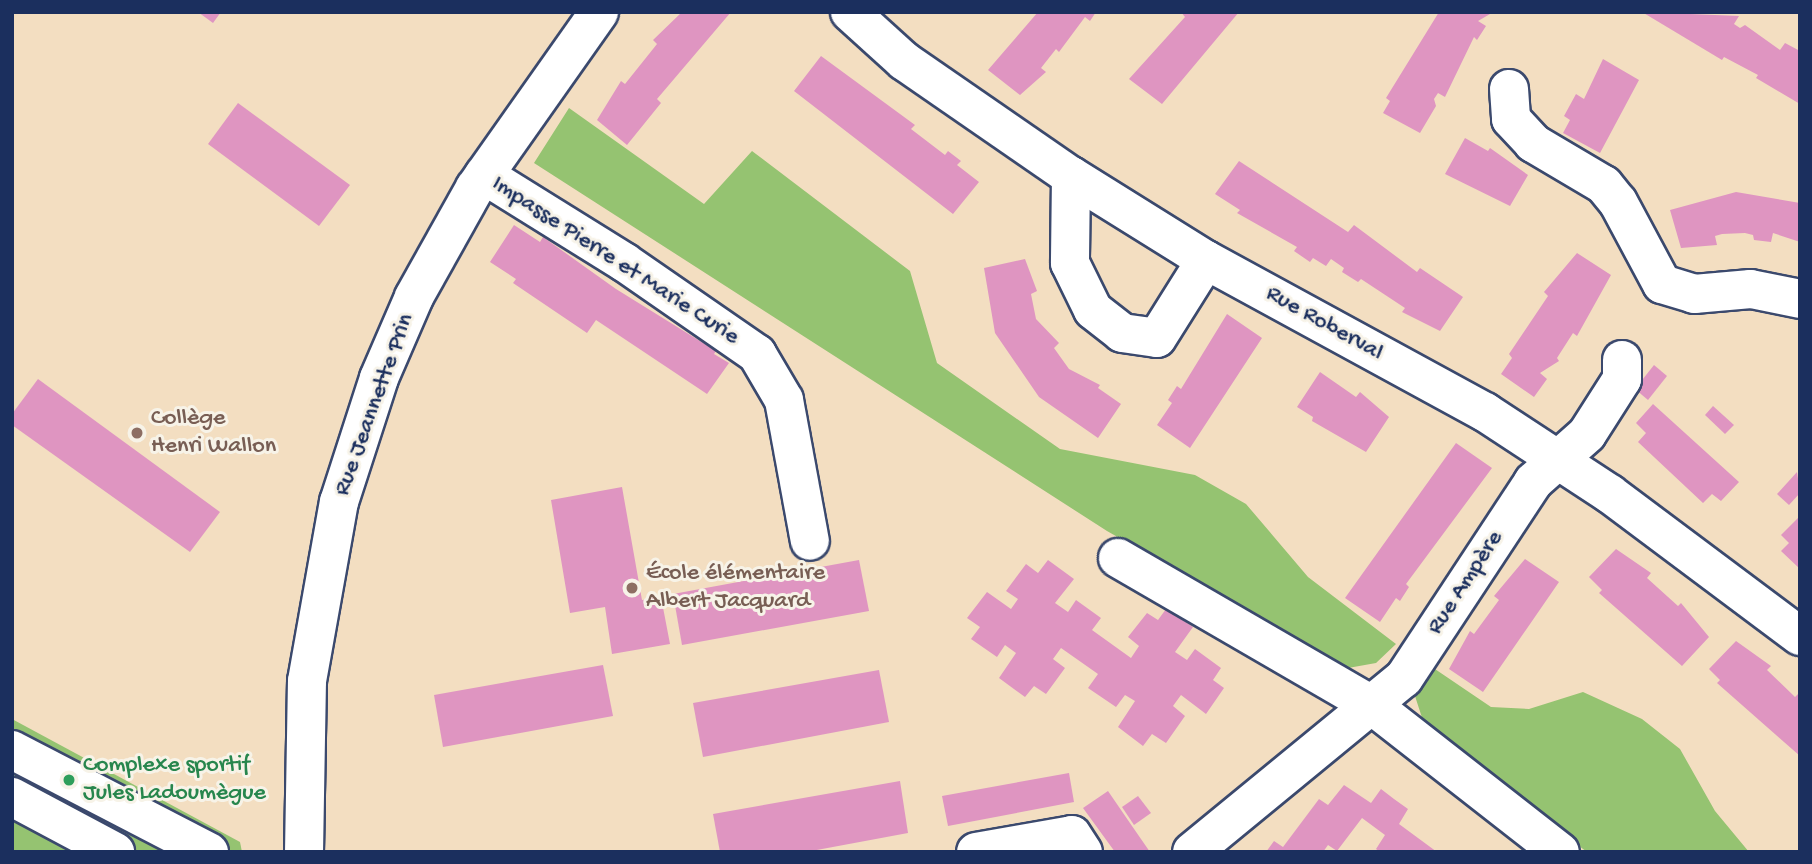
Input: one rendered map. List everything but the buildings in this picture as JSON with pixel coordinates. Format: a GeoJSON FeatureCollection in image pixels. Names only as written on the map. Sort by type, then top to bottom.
{"type":"FeatureCollection","features":[{"type":"Feature","properties":{"kind":"street","name":"Rue Jeannette Prin"},"geometry":{"type":"LineString","coordinates":[[304,852],[307,681],[339,502],[379,378],[414,297],[484,175],[599,12]]}},
{"type":"Feature","properties":{"kind":"street","name":"Rue Roberval"},"geometry":{"type":"LineString","coordinates":[[850,12],[904,61],[1071,176],[1206,260],[1485,412],[1558,460],[1800,636]]}},
{"type":"Feature","properties":{"kind":"street"},"geometry":{"type":"LineString","coordinates":[[1509,89],[1511,119],[1533,142],[1604,186],[1618,202],[1662,284],[1694,294],[1751,289],[1800,299]]}},
{"type":"Feature","properties":{"kind":"street","name":"Impasse Pierre et Marie Curie"},"geometry":{"type":"LineString","coordinates":[[484,175],[624,262],[757,355],[784,400],[810,541]]}},
{"type":"Feature","properties":{"kind":"street"},"geometry":{"type":"LineString","coordinates":[[1071,176],[1070,263],[1093,310],[1122,333],[1157,338],[1206,260]]}},
{"type":"Feature","properties":{"kind":"street","name":"Rue Ampère"},"geometry":{"type":"LineString","coordinates":[[1192,852],[1404,678],[1533,482],[1587,435],[1622,379],[1622,360]]}},
{"type":"Feature","properties":{"kind":"street"},"geometry":{"type":"LineString","coordinates":[[1118,558],[1373,706],[1560,852]]}},
{"type":"Feature","properties":{"kind":"street"},"geometry":{"type":"LineString","coordinates":[[12,750],[209,852]]}},
{"type":"Feature","properties":{"kind":"street"},"geometry":{"type":"LineString","coordinates":[[12,797],[115,852]]}},
{"type":"Feature","properties":{"kind":"street"},"geometry":{"type":"LineString","coordinates":[[976,852],[1072,835],[1083,852]]}},
{"type":"Feature","properties":{"kind":"green space"},"geometry":{"type":"Polygon","coordinates":[[[569,108],[704,204],[752,151],[910,271],[937,363],[1060,449],[1195,475],[1246,504],[1308,577],[1396,644],[1376,663],[1348,668],[1107,531],[534,163],[569,108]]]}},
{"type":"Feature","properties":{"kind":"green space"},"geometry":{"type":"Polygon","coordinates":[[[1429,665],[1491,707],[1529,709],[1583,692],[1642,719],[1680,749],[1715,811],[1749,852],[1587,852],[1426,730],[1414,693],[1429,665]]]}},
{"type":"Feature","properties":{"kind":"green space","name":"Complexe sportif Jules Ladoumègue"},"geometry":{"type":"Polygon","coordinates":[[[12,719],[240,842],[242,852],[12,852],[12,719]]]}},
{"type":"Feature","properties":{"kind":"place","name":"Collège Henri Wallon"},"geometry":{"type":"Point","coordinates":[137,433]}},
{"type":"Feature","properties":{"kind":"place","name":"École élémentaire Albert Jacquard"},"geometry":{"type":"Point","coordinates":[632,588]}},
{"type":"Feature","properties":{"kind":"place","name":"Complexe sportif Jules Ladoumègue"},"geometry":{"type":"Point","coordinates":[69,780]}}]}
